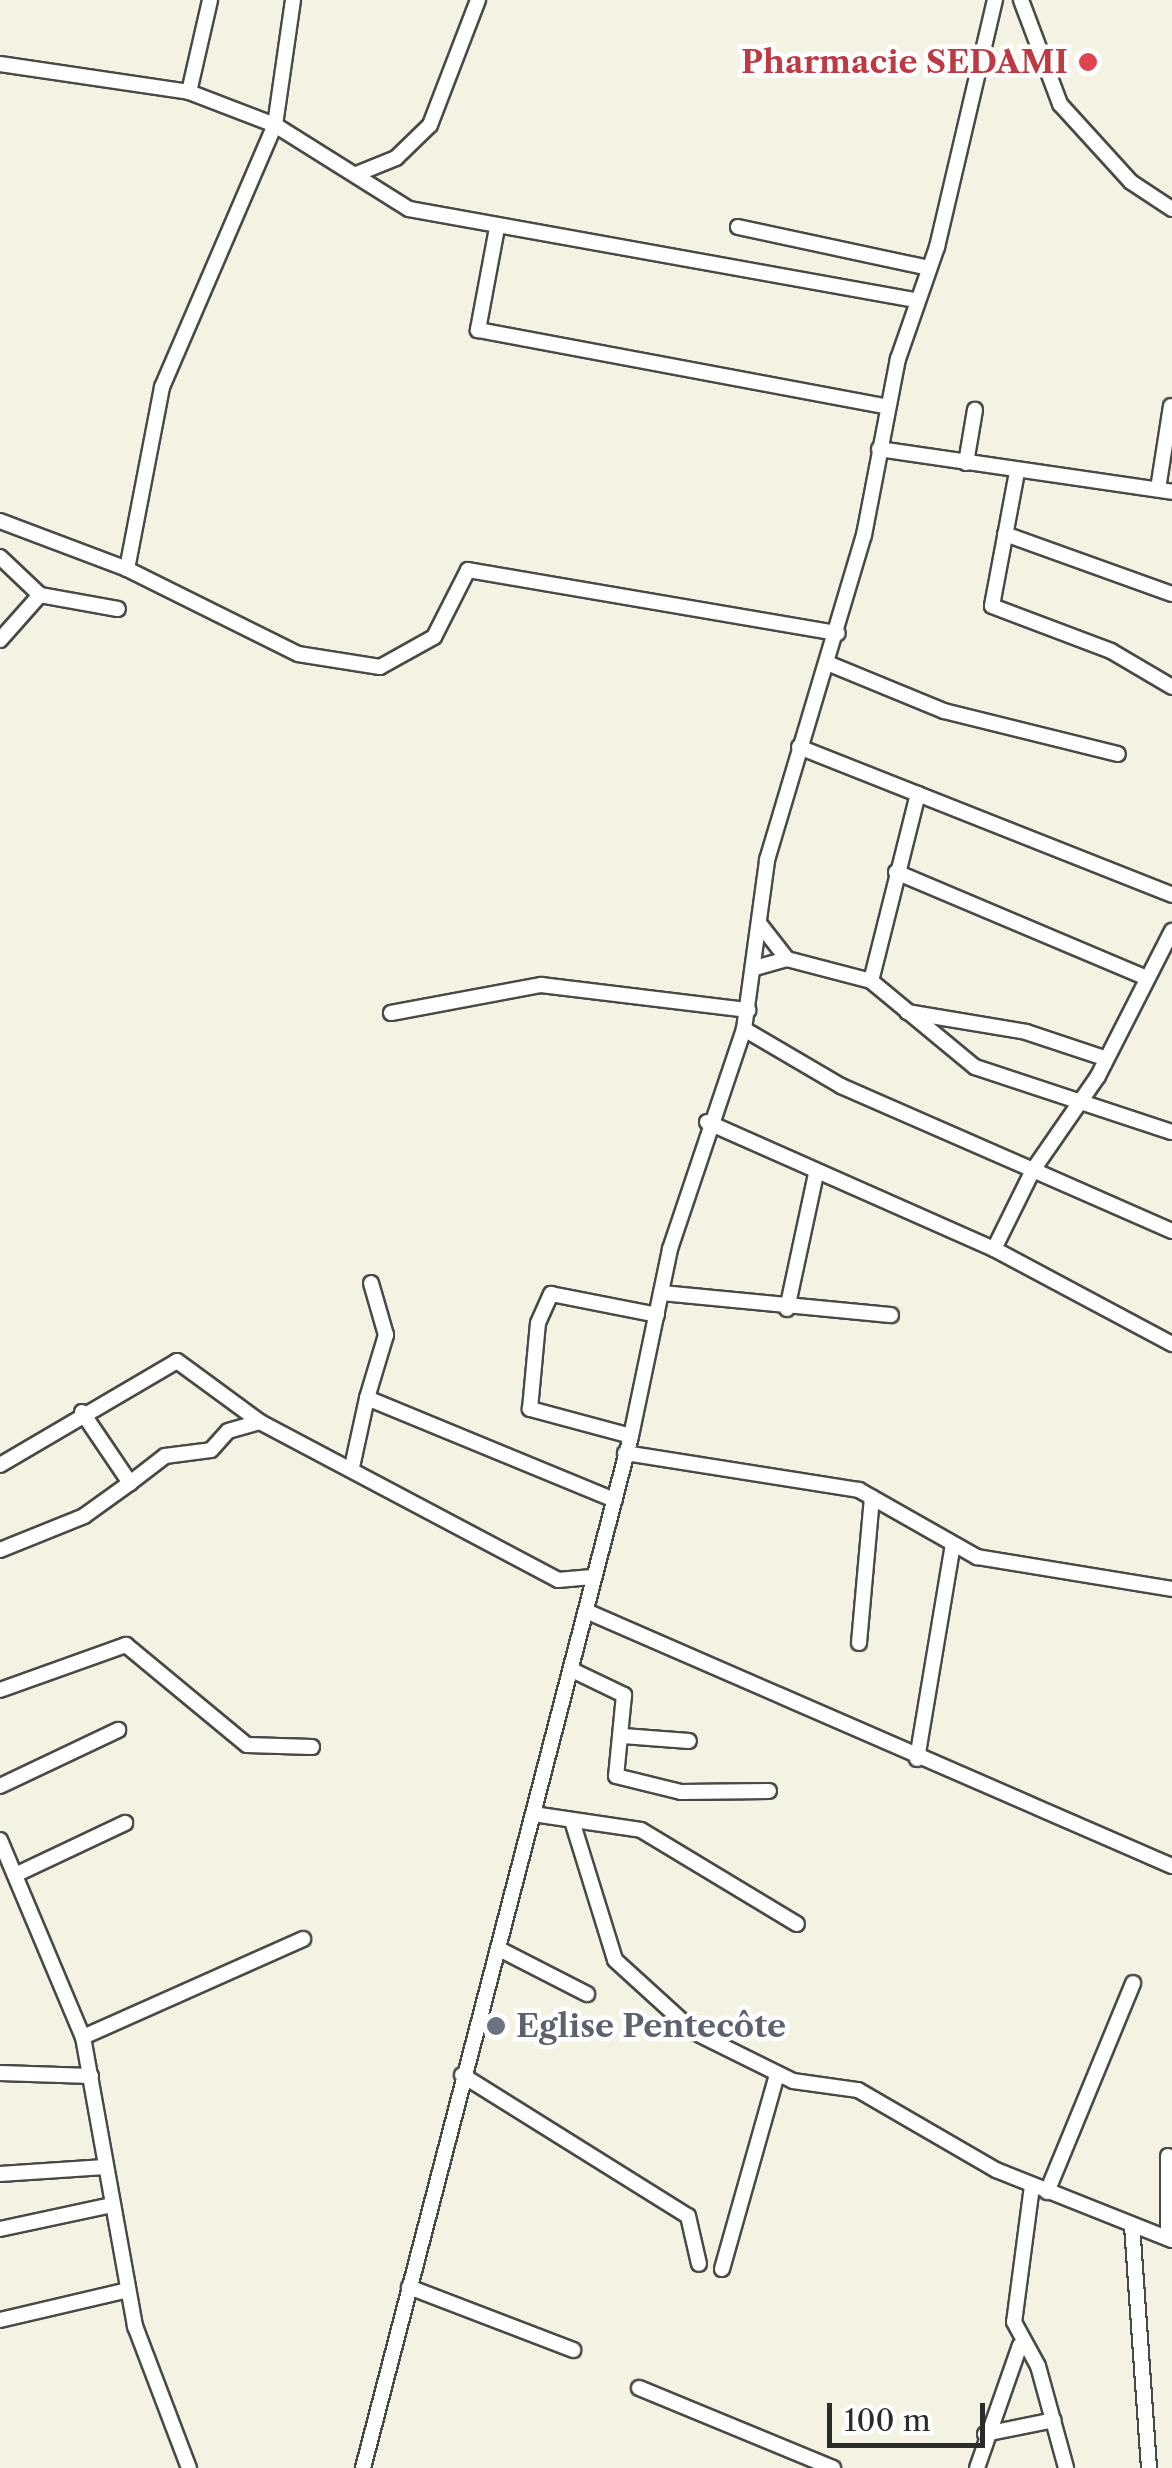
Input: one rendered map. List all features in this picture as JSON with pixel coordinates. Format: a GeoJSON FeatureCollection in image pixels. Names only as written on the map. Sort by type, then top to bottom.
{"type":"FeatureCollection","features":[{"type":"Feature","properties":{"kind":"street"},"geometry":{"type":"LineString","coordinates":[[189,92],[210,0]]}},
{"type":"Feature","properties":{"kind":"street"},"geometry":{"type":"LineString","coordinates":[[127,569],[162,387],[274,125],[293,0]]}},
{"type":"Feature","properties":{"kind":"street"},"geometry":{"type":"LineString","coordinates":[[359,173],[396,158],[430,125],[478,0]]}},
{"type":"Feature","properties":{"kind":"street"},"geometry":{"type":"LineString","coordinates":[[362,2468],[462,2075],[572,1670],[592,1577],[631,1436],[661,1292],[707,1122],[744,1028],[759,922],[799,746],[838,633],[915,300],[930,268],[995,0]]}},
{"type":"Feature","properties":{"kind":"street"},"geometry":{"type":"LineString","coordinates":[[1020,0],[1040,70],[1067,114],[1131,182],[1172,209]]}},
{"type":"Feature","properties":{"kind":"street"},"geometry":{"type":"LineString","coordinates":[[0,64],[189,92],[274,125],[359,173],[409,209],[915,300]]}},
{"type":"Feature","properties":{"kind":"street"},"geometry":{"type":"LineString","coordinates":[[738,227],[930,268]]}},
{"type":"Feature","properties":{"kind":"street"},"geometry":{"type":"LineString","coordinates":[[498,228],[478,330],[882,406]]}},
{"type":"Feature","properties":{"kind":"street"},"geometry":{"type":"LineString","coordinates":[[879,449],[1165,491],[1171,406]]}},
{"type":"Feature","properties":{"kind":"street"},"geometry":{"type":"LineString","coordinates":[[966,463],[975,410]]}},
{"type":"Feature","properties":{"kind":"street"},"geometry":{"type":"LineString","coordinates":[[1017,472],[992,606],[1111,651],[1172,688]]}},
{"type":"Feature","properties":{"kind":"street"},"geometry":{"type":"LineString","coordinates":[[0,521],[127,569],[298,654],[380,667],[434,637],[468,570],[838,633]]}},
{"type":"Feature","properties":{"kind":"street"},"geometry":{"type":"LineString","coordinates":[[1005,534],[1172,594]]}},
{"type":"Feature","properties":{"kind":"street"},"geometry":{"type":"LineString","coordinates":[[0,557],[40,595],[118,609]]}},
{"type":"Feature","properties":{"kind":"street"},"geometry":{"type":"LineString","coordinates":[[0,640],[40,595]]}},
{"type":"Feature","properties":{"kind":"street"},"geometry":{"type":"LineString","coordinates":[[827,663],[944,712],[1118,754]]}},
{"type":"Feature","properties":{"kind":"street"},"geometry":{"type":"LineString","coordinates":[[799,746],[1172,895]]}},
{"type":"Feature","properties":{"kind":"street"},"geometry":{"type":"LineString","coordinates":[[871,981],[918,794]]}},
{"type":"Feature","properties":{"kind":"street"},"geometry":{"type":"LineString","coordinates":[[896,872],[1147,978]]}},
{"type":"Feature","properties":{"kind":"street"},"geometry":{"type":"LineString","coordinates":[[759,922],[787,959]]}},
{"type":"Feature","properties":{"kind":"street"},"geometry":{"type":"LineString","coordinates":[[994,1249],[1033,1170],[1104,1058],[1172,931]]}},
{"type":"Feature","properties":{"kind":"street"},"geometry":{"type":"LineString","coordinates":[[754,968],[787,959],[871,981],[975,1067],[1073,1104],[1172,1132]]}},
{"type":"Feature","properties":{"kind":"street"},"geometry":{"type":"LineString","coordinates":[[390,1013],[541,985],[748,1010]]}},
{"type":"Feature","properties":{"kind":"street"},"geometry":{"type":"LineString","coordinates":[[906,1012],[1026,1032],[1104,1058]]}},
{"type":"Feature","properties":{"kind":"street"},"geometry":{"type":"LineString","coordinates":[[744,1028],[841,1086],[1172,1231]]}},
{"type":"Feature","properties":{"kind":"street"},"geometry":{"type":"LineString","coordinates":[[707,1122],[816,1174],[994,1249],[1172,1344]]}},
{"type":"Feature","properties":{"kind":"street"},"geometry":{"type":"LineString","coordinates":[[787,1310],[816,1174]]}},
{"type":"Feature","properties":{"kind":"street"},"geometry":{"type":"LineString","coordinates":[[352,1466],[386,1335],[372,1283]]}},
{"type":"Feature","properties":{"kind":"street"},"geometry":{"type":"LineString","coordinates":[[661,1292],[787,1310],[890,1315]]}},
{"type":"Feature","properties":{"kind":"street"},"geometry":{"type":"LineString","coordinates":[[631,1436],[530,1409],[538,1323],[552,1294],[657,1315]]}},
{"type":"Feature","properties":{"kind":"street"},"geometry":{"type":"LineString","coordinates":[[0,1465],[82,1412],[177,1361],[260,1422],[352,1466],[564,1582],[587,1605],[918,1758],[1172,1866]]}},
{"type":"Feature","properties":{"kind":"street"},"geometry":{"type":"LineString","coordinates":[[368,1398],[614,1500]]}},
{"type":"Feature","properties":{"kind":"street"},"geometry":{"type":"LineString","coordinates":[[82,1412],[130,1483]]}},
{"type":"Feature","properties":{"kind":"street"},"geometry":{"type":"LineString","coordinates":[[0,1550],[109,1504],[165,1456],[211,1450],[228,1431],[260,1422]]}},
{"type":"Feature","properties":{"kind":"street"},"geometry":{"type":"LineString","coordinates":[[625,1454],[872,1498],[953,1545],[1032,1571],[1172,1589]]}},
{"type":"Feature","properties":{"kind":"street"},"geometry":{"type":"LineString","coordinates":[[859,1643],[872,1498]]}},
{"type":"Feature","properties":{"kind":"street"},"geometry":{"type":"LineString","coordinates":[[918,1758],[953,1545]]}},
{"type":"Feature","properties":{"kind":"street"},"geometry":{"type":"LineString","coordinates":[[564,1582],[592,1577]]}},
{"type":"Feature","properties":{"kind":"street"},"geometry":{"type":"LineString","coordinates":[[0,1690],[126,1645],[247,1745],[312,1747]]}},
{"type":"Feature","properties":{"kind":"street"},"geometry":{"type":"LineString","coordinates":[[572,1670],[621,1690],[623,1736],[612,1770],[632,1783],[769,1790]]}},
{"type":"Feature","properties":{"kind":"street"},"geometry":{"type":"LineString","coordinates":[[0,1786],[118,1730]]}},
{"type":"Feature","properties":{"kind":"street"},"geometry":{"type":"LineString","coordinates":[[623,1736],[689,1741]]}},
{"type":"Feature","properties":{"kind":"street"},"geometry":{"type":"LineString","coordinates":[[533,1814],[573,1824],[641,1830],[797,1924]]}},
{"type":"Feature","properties":{"kind":"street"},"geometry":{"type":"LineString","coordinates":[[15,1875],[125,1823]]}},
{"type":"Feature","properties":{"kind":"street"},"geometry":{"type":"LineString","coordinates":[[573,1824],[614,1960],[694,2032],[777,2074],[858,2090],[1040,2189],[1170,2239],[1168,2156]]}},
{"type":"Feature","properties":{"kind":"street"},"geometry":{"type":"LineString","coordinates":[[0,1840],[84,2037],[128,2290],[189,2468]]}},
{"type":"Feature","properties":{"kind":"street"},"geometry":{"type":"LineString","coordinates":[[84,2037],[303,1939]]}},
{"type":"Feature","properties":{"kind":"street"},"geometry":{"type":"LineString","coordinates":[[499,1949],[587,1994]]}},
{"type":"Feature","properties":{"kind":"street"},"geometry":{"type":"LineString","coordinates":[[1066,2468],[1038,2366],[1020,2344],[1014,2322],[1040,2189],[1133,1983]]}},
{"type":"Feature","properties":{"kind":"street"},"geometry":{"type":"LineString","coordinates":[[0,2073],[91,2076]]}},
{"type":"Feature","properties":{"kind":"street"},"geometry":{"type":"LineString","coordinates":[[722,2269],[777,2074]]}},
{"type":"Feature","properties":{"kind":"street"},"geometry":{"type":"LineString","coordinates":[[462,2075],[688,2216],[699,2264]]}},
{"type":"Feature","properties":{"kind":"street"},"geometry":{"type":"LineString","coordinates":[[0,2174],[105,2167]]}},
{"type":"Feature","properties":{"kind":"street"},"geometry":{"type":"LineString","coordinates":[[0,2229],[112,2205]]}},
{"type":"Feature","properties":{"kind":"street"},"geometry":{"type":"LineString","coordinates":[[1132,2224],[1149,2468]]}},
{"type":"Feature","properties":{"kind":"street"},"geometry":{"type":"LineString","coordinates":[[408,2287],[574,2350]]}},
{"type":"Feature","properties":{"kind":"street"},"geometry":{"type":"LineString","coordinates":[[0,2320],[128,2290]]}},
{"type":"Feature","properties":{"kind":"street"},"geometry":{"type":"LineString","coordinates":[[977,2468],[985,2434],[1020,2344]]}},
{"type":"Feature","properties":{"kind":"street"},"geometry":{"type":"LineString","coordinates":[[639,2388],[833,2468]]}},
{"type":"Feature","properties":{"kind":"street"},"geometry":{"type":"LineString","coordinates":[[985,2434],[1054,2420]]}},
{"type":"Feature","properties":{"kind":"place","name":"Pharmacie SEDAMI"},"geometry":{"type":"Point","coordinates":[1088,62]}},
{"type":"Feature","properties":{"kind":"place","name":"Eglise Pentecôte"},"geometry":{"type":"Point","coordinates":[496,2026]}}]}
